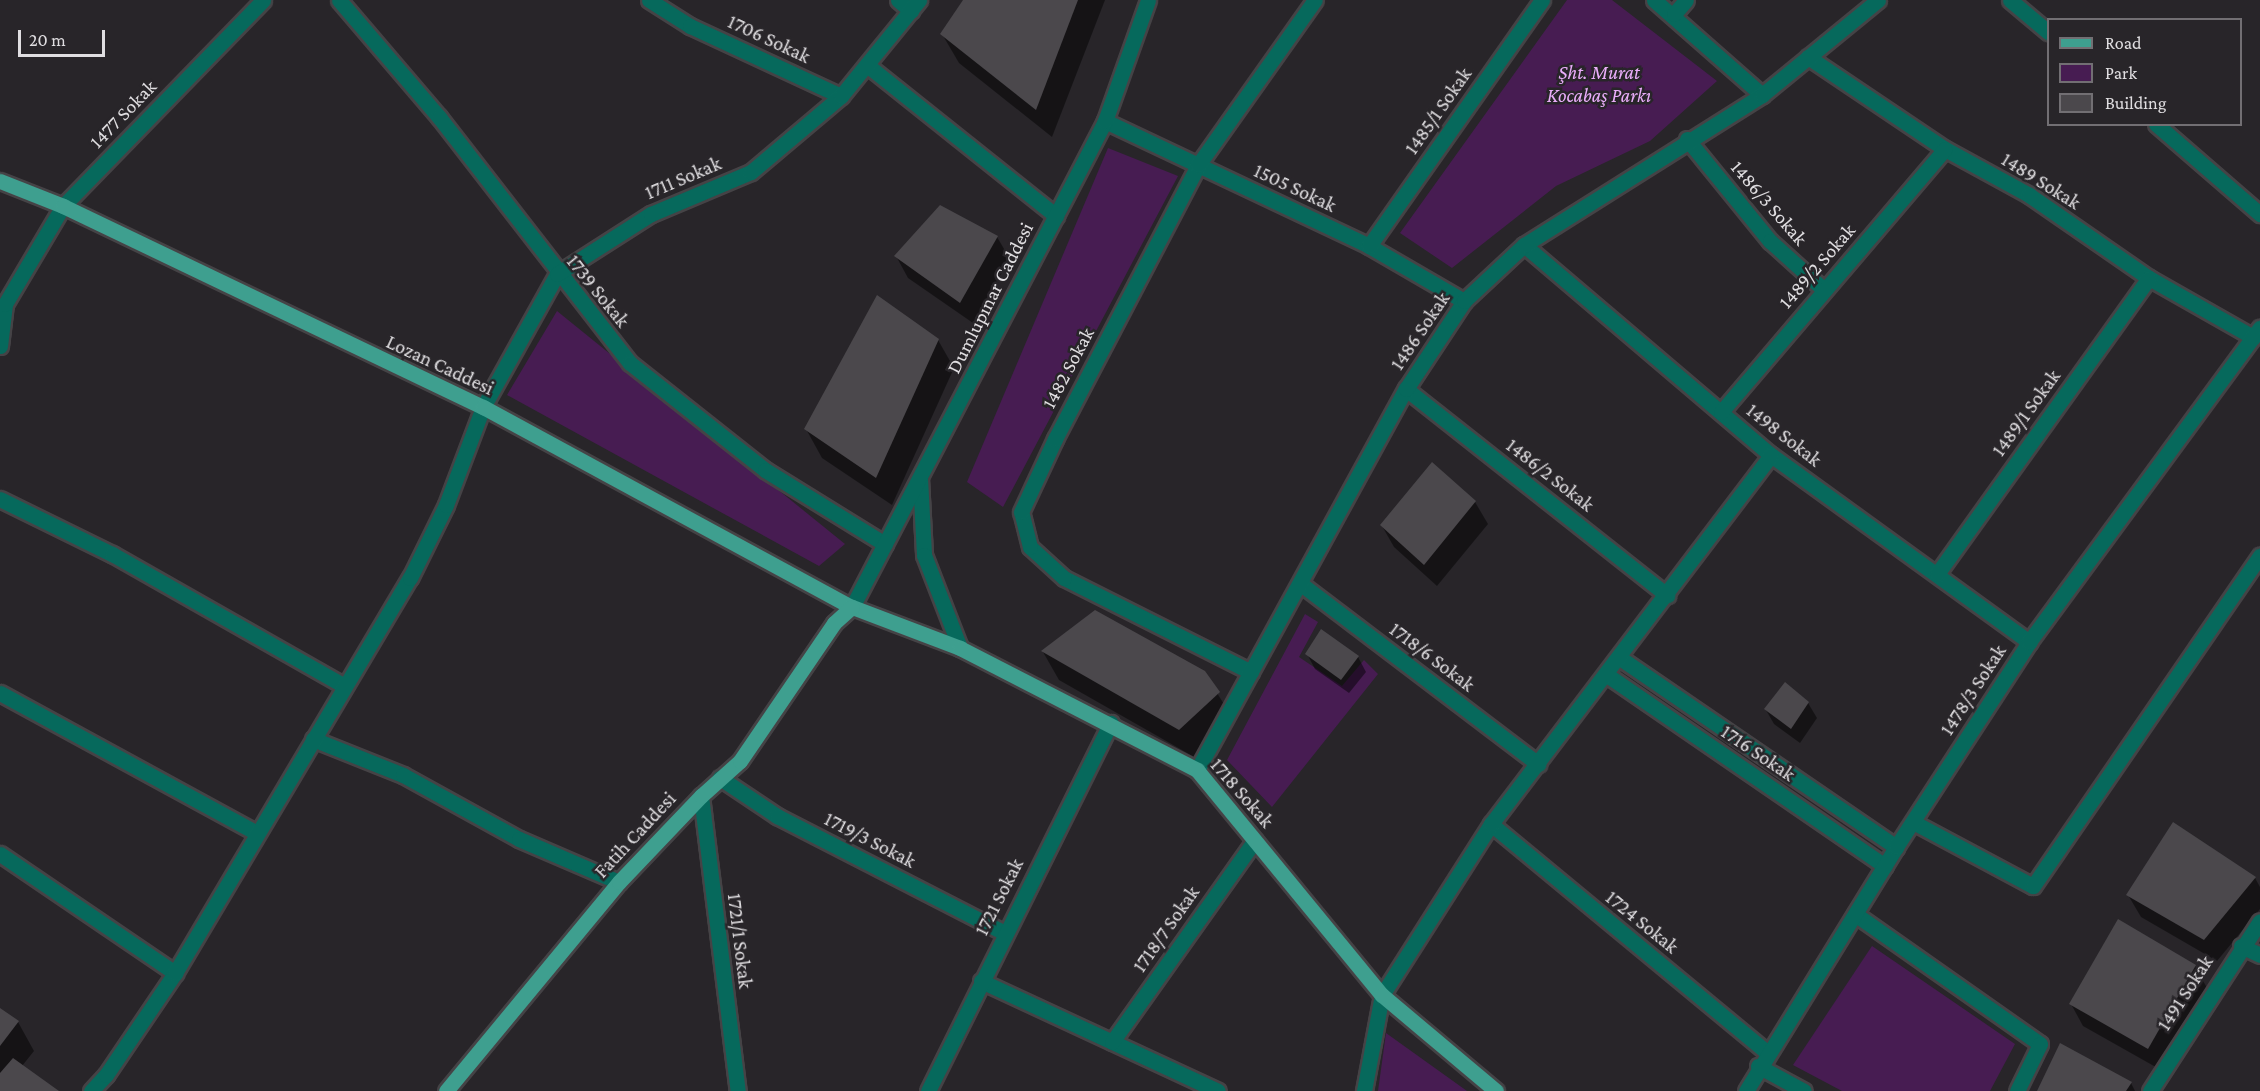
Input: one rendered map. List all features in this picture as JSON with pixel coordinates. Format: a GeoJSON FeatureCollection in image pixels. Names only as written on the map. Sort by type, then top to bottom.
{"type":"FeatureCollection","features":[{"type":"Feature","properties":{"kind":"main road","name":"Lozan Caddesi"},"geometry":{"type":"LineString","coordinates":[[0,181],[63,206],[483,407],[852,607]]}},
{"type":"Feature","properties":{"kind":"main road","name":"1718 Sokak"},"geometry":{"type":"LineString","coordinates":[[852,607],[960,648],[1111,723],[1197,770],[1382,995],[1496,1091]]}},
{"type":"Feature","properties":{"kind":"main road","name":"Fatih Caddesi"},"geometry":{"type":"LineString","coordinates":[[446,1091],[620,882],[700,796],[740,761],[834,623],[852,607]]}},
{"type":"Feature","properties":{"kind":"street","name":"1477 Sokak"},"geometry":{"type":"LineString","coordinates":[[0,346],[5,304],[63,206],[263,0]]}},
{"type":"Feature","properties":{"kind":"street","name":"1739 Sokak"},"geometry":{"type":"LineString","coordinates":[[339,0],[439,117],[557,274],[630,363],[765,470],[885,544]]}},
{"type":"Feature","properties":{"kind":"street","name":"1706 Sokak"},"geometry":{"type":"LineString","coordinates":[[649,0],[690,26],[758,54],[841,96]]}},
{"type":"Feature","properties":{"kind":"street"},"geometry":{"type":"LineString","coordinates":[[898,0],[915,5]]}},
{"type":"Feature","properties":{"kind":"street","name":"Dumlupınar Caddesi"},"geometry":{"type":"LineString","coordinates":[[852,607],[1105,121],[1148,0]]}},
{"type":"Feature","properties":{"kind":"street","name":"1482 Sokak"},"geometry":{"type":"LineString","coordinates":[[1251,672],[1064,578],[1030,546],[1021,512],[1055,439],[1198,165],[1315,0]]}},
{"type":"Feature","properties":{"kind":"street","name":"1485/1 Sokak"},"geometry":{"type":"LineString","coordinates":[[1369,246],[1542,0]]}},
{"type":"Feature","properties":{"kind":"street"},"geometry":{"type":"LineString","coordinates":[[1653,0],[1674,14],[1762,95]]}},
{"type":"Feature","properties":{"kind":"street"},"geometry":{"type":"LineString","coordinates":[[1674,14],[1686,0]]}},
{"type":"Feature","properties":{"kind":"street","name":"1486 Sokak"},"geometry":{"type":"LineString","coordinates":[[1197,770],[1406,389],[1464,301],[1524,245],[1688,139],[1762,95],[1878,0]]}},
{"type":"Feature","properties":{"kind":"street"},"geometry":{"type":"LineString","coordinates":[[2010,0],[2047,31]]}},
{"type":"Feature","properties":{"kind":"street","name":"1711 Sokak"},"geometry":{"type":"LineString","coordinates":[[91,1091],[106,1075],[175,973],[255,832],[410,578],[446,505],[483,407],[557,274],[651,214],[751,172],[841,96],[915,5]]}},
{"type":"Feature","properties":{"kind":"street","name":"1489 Sokak"},"geometry":{"type":"LineString","coordinates":[[1808,57],[1946,149],[2029,195],[2149,278],[2257,332]]}},
{"type":"Feature","properties":{"kind":"street"},"geometry":{"type":"LineString","coordinates":[[867,64],[1056,216]]}},
{"type":"Feature","properties":{"kind":"street","name":"1505 Sokak"},"geometry":{"type":"LineString","coordinates":[[1105,121],[1369,246],[1464,301]]}},
{"type":"Feature","properties":{"kind":"street"},"geometry":{"type":"LineString","coordinates":[[2158,126],[2260,214]]}},
{"type":"Feature","properties":{"kind":"street","name":"1486/3 Sokak"},"geometry":{"type":"LineString","coordinates":[[1688,139],[1770,241],[1824,290]]}},
{"type":"Feature","properties":{"kind":"street","name":"1489/2 Sokak"},"geometry":{"type":"LineString","coordinates":[[1722,412],[1946,149]]}},
{"type":"Feature","properties":{"kind":"street","name":"1498 Sokak"},"geometry":{"type":"LineString","coordinates":[[1524,245],[1771,455],[2029,642]]}},
{"type":"Feature","properties":{"kind":"street","name":"1489/1 Sokak"},"geometry":{"type":"LineString","coordinates":[[1937,574],[2149,278]]}},
{"type":"Feature","properties":{"kind":"street","name":"1478/3 Sokak"},"geometry":{"type":"LineString","coordinates":[[1746,1091],[1758,1066],[1856,914],[1896,847],[2029,642],[2257,332]]}},
{"type":"Feature","properties":{"kind":"street","name":"1486/2 Sokak"},"geometry":{"type":"LineString","coordinates":[[1406,389],[1667,594]]}},
{"type":"Feature","properties":{"kind":"street"},"geometry":{"type":"LineString","coordinates":[[1364,1091],[1382,995],[1491,824],[1620,658],[1771,455]]}},
{"type":"Feature","properties":{"kind":"street"},"geometry":{"type":"LineString","coordinates":[[920,477],[924,555],[960,648]]}},
{"type":"Feature","properties":{"kind":"street"},"geometry":{"type":"LineString","coordinates":[[0,499],[112,554],[343,685]]}},
{"type":"Feature","properties":{"kind":"street"},"geometry":{"type":"LineString","coordinates":[[1913,822],[2033,886],[2260,556]]}},
{"type":"Feature","properties":{"kind":"street","name":"1718/6 Sokak"},"geometry":{"type":"LineString","coordinates":[[1301,584],[1538,764]]}},
{"type":"Feature","properties":{"kind":"street","name":"1716 Sokak"},"geometry":{"type":"LineString","coordinates":[[1620,658],[1896,847]]}},
{"type":"Feature","properties":{"kind":"street","name":"1716 Sokak"},"geometry":{"type":"LineString","coordinates":[[1606,675],[1885,866]]}},
{"type":"Feature","properties":{"kind":"street"},"geometry":{"type":"LineString","coordinates":[[0,693],[255,832]]}},
{"type":"Feature","properties":{"kind":"street","name":"1721 Sokak"},"geometry":{"type":"LineString","coordinates":[[928,1091],[1111,723]]}},
{"type":"Feature","properties":{"kind":"street"},"geometry":{"type":"LineString","coordinates":[[313,740],[403,775],[519,839],[620,882]]}},
{"type":"Feature","properties":{"kind":"street","name":"1719/3 Sokak"},"geometry":{"type":"LineString","coordinates":[[720,778],[777,816],[1005,933]]}},
{"type":"Feature","properties":{"kind":"street","name":"1721/1 Sokak"},"geometry":{"type":"LineString","coordinates":[[700,796],[738,1091]]}},
{"type":"Feature","properties":{"kind":"street","name":"1724 Sokak"},"geometry":{"type":"LineString","coordinates":[[1491,824],[1767,1052]]}},
{"type":"Feature","properties":{"kind":"street","name":"1718/7 Sokak"},"geometry":{"type":"LineString","coordinates":[[1112,1042],[1255,840]]}},
{"type":"Feature","properties":{"kind":"street"},"geometry":{"type":"LineString","coordinates":[[0,854],[175,973]]}},
{"type":"Feature","properties":{"kind":"street"},"geometry":{"type":"LineString","coordinates":[[1856,914],[2040,1044],[2017,1091]]}},
{"type":"Feature","properties":{"kind":"street","name":"1491 Sokak"},"geometry":{"type":"LineString","coordinates":[[2150,1091],[2241,946],[2260,921]]}},
{"type":"Feature","properties":{"kind":"street"},"geometry":{"type":"LineString","coordinates":[[2241,946],[2260,955]]}},
{"type":"Feature","properties":{"kind":"street"},"geometry":{"type":"LineString","coordinates":[[981,981],[1218,1091]]}},
{"type":"Feature","properties":{"kind":"street"},"geometry":{"type":"LineString","coordinates":[[1758,1066],[1804,1091]]}},
{"type":"Feature","properties":{"kind":"green space","name":"Şht. Murat Kocabaş Parkı"},"geometry":{"type":"Polygon","coordinates":[[[1567,0],[1612,0],[1717,81],[1650,141],[1556,186],[1452,268],[1400,233],[1567,0]]]}},
{"type":"Feature","properties":{"kind":"green space"},"geometry":{"type":"Polygon","coordinates":[[[1108,148],[1178,176],[1003,507],[967,482],[1108,148]]]}},
{"type":"Feature","properties":{"kind":"green space"},"geometry":{"type":"Polygon","coordinates":[[[557,311],[845,544],[819,566],[507,395],[557,311]]]}},
{"type":"Feature","properties":{"kind":"green space"},"geometry":{"type":"Polygon","coordinates":[[[1305,614],[1318,622],[1299,657],[1342,686],[1364,660],[1378,674],[1272,807],[1227,760],[1305,614]]]}},
{"type":"Feature","properties":{"kind":"green space"},"geometry":{"type":"Polygon","coordinates":[[[1872,946],[2015,1044],[1990,1091],[1842,1091],[1793,1065],[1872,946]]]}},
{"type":"Feature","properties":{"kind":"green space"},"geometry":{"type":"Polygon","coordinates":[[[1386,1033],[1467,1091],[1378,1091],[1386,1033]]]}},
{"type":"Feature","properties":{"kind":"building"},"geometry":{"type":"Polygon","coordinates":[[[963,0],[1078,0],[1036,110],[940,34],[963,0]]]}},
{"type":"Feature","properties":{"kind":"building"},"geometry":{"type":"Polygon","coordinates":[[[940,205],[998,236],[960,303],[894,256],[940,205]]]}},
{"type":"Feature","properties":{"kind":"building"},"geometry":{"type":"Polygon","coordinates":[[[877,295],[939,339],[876,478],[804,429],[877,295]]]}},
{"type":"Feature","properties":{"kind":"building"},"geometry":{"type":"Polygon","coordinates":[[[1432,462],[1476,501],[1424,565],[1380,525],[1432,462]]]}},
{"type":"Feature","properties":{"kind":"building"},"geometry":{"type":"Polygon","coordinates":[[[1095,610],[1205,671],[1220,692],[1179,730],[1041,651],[1095,610]]]}},
{"type":"Feature","properties":{"kind":"building"},"geometry":{"type":"Polygon","coordinates":[[[1321,629],[1359,656],[1341,680],[1305,654],[1321,629]]]}},
{"type":"Feature","properties":{"kind":"building"},"geometry":{"type":"Polygon","coordinates":[[[1785,682],[1809,702],[1791,729],[1764,709],[1785,682]]]}},
{"type":"Feature","properties":{"kind":"building"},"geometry":{"type":"Polygon","coordinates":[[[2173,822],[2256,877],[2204,940],[2126,895],[2173,822]]]}},
{"type":"Feature","properties":{"kind":"building"},"geometry":{"type":"Polygon","coordinates":[[[2118,919],[2196,965],[2148,1049],[2069,1004],[2118,919]]]}},
{"type":"Feature","properties":{"kind":"building"},"geometry":{"type":"Polygon","coordinates":[[[0,1008],[19,1021],[0,1046],[0,1008]]]}},
{"type":"Feature","properties":{"kind":"building"},"geometry":{"type":"Polygon","coordinates":[[[2060,1043],[2132,1082],[2126,1091],[2037,1091],[2060,1043]]]}},
{"type":"Feature","properties":{"kind":"building"},"geometry":{"type":"Polygon","coordinates":[[[13,1058],[59,1091],[0,1091],[0,1073],[13,1058]]]}}]}
